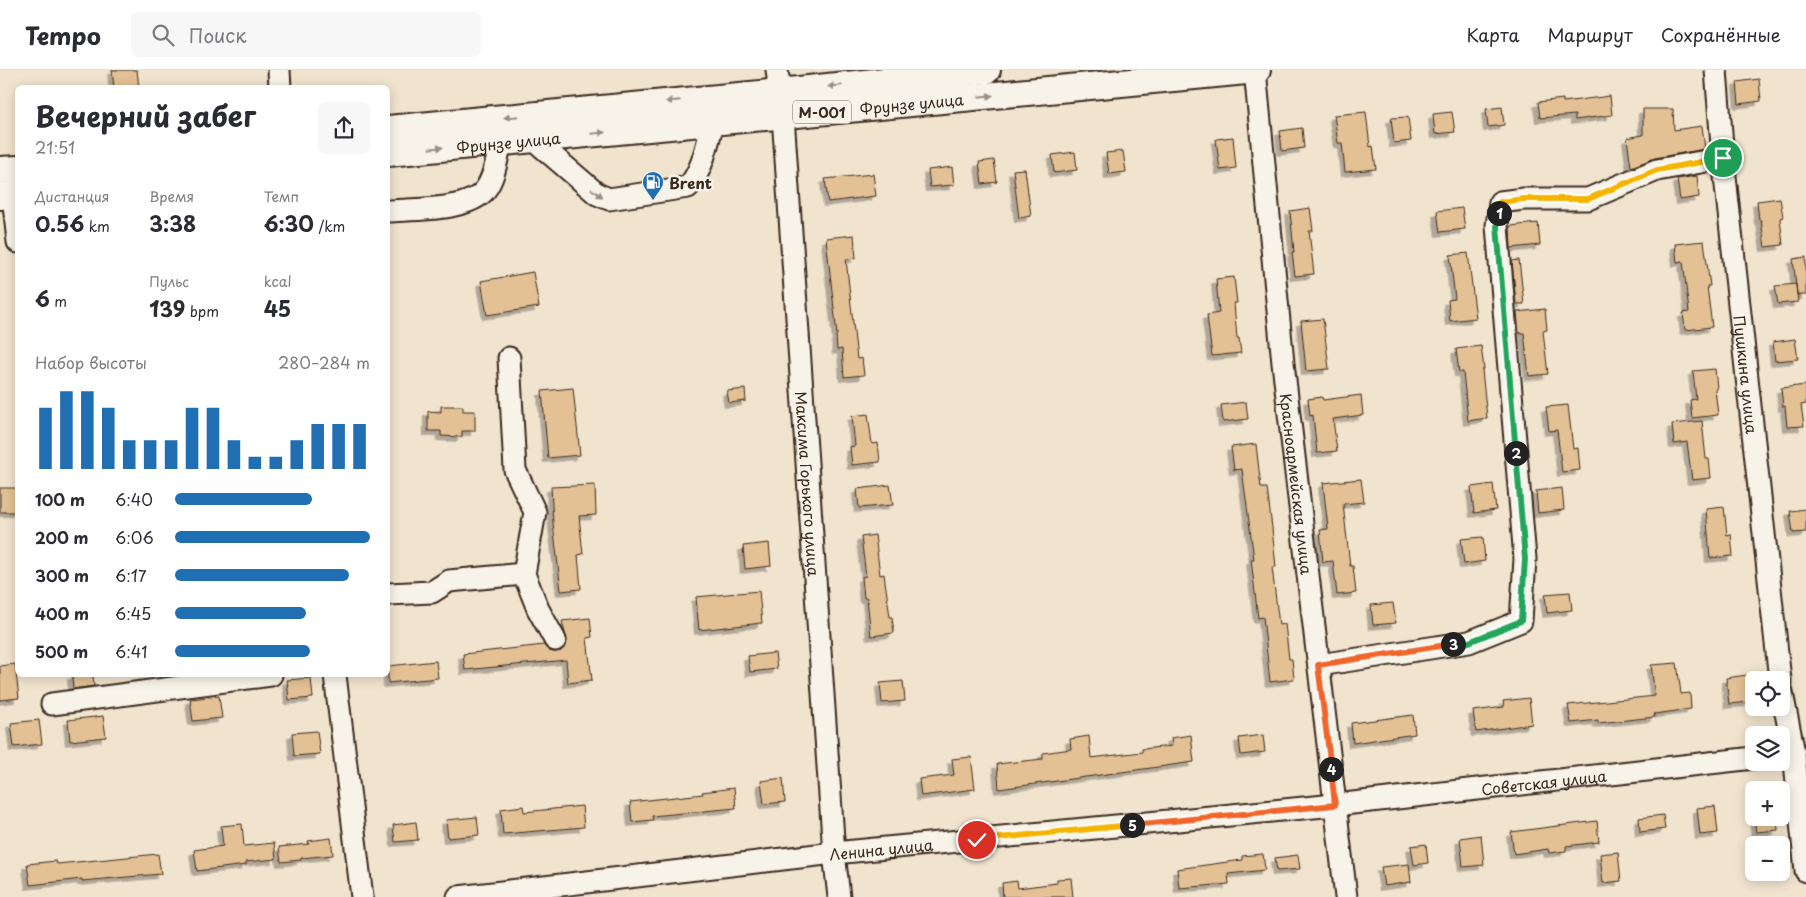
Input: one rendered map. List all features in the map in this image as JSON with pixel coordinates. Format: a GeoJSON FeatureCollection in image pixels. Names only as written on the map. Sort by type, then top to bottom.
{"type":"FeatureCollection","features":[{"type":"Feature","properties":{"kind":"main road","name":"Фрунзе улица"},"geometry":{"type":"LineString","coordinates":[[390,129],[780,93],[988,70]]}},
{"type":"Feature","properties":{"kind":"main road","name":"Фрунзе улица"},"geometry":{"type":"LineString","coordinates":[[390,153],[533,138],[714,123],[780,93],[1256,70]]}},
{"type":"Feature","properties":{"kind":"main road"},"geometry":{"type":"LineString","coordinates":[[0,170],[15,168]]}},
{"type":"Feature","properties":{"kind":"street"},"geometry":{"type":"LineString","coordinates":[[279,70],[280,85]]}},
{"type":"Feature","properties":{"kind":"street","name":"Красноармейская улица"},"geometry":{"type":"LineString","coordinates":[[1256,70],[1283,363],[1346,897]]}},
{"type":"Feature","properties":{"kind":"street","name":"Пушкина улица"},"geometry":{"type":"LineString","coordinates":[[1716,70],[1723,158],[1779,671]]}},
{"type":"Feature","properties":{"kind":"street","name":"Максима Горького улица"},"geometry":{"type":"LineString","coordinates":[[780,93],[834,853],[839,897]]}},
{"type":"Feature","properties":{"kind":"street"},"geometry":{"type":"LineString","coordinates":[[533,138],[597,194],[609,199],[688,187],[695,180],[714,123]]}},
{"type":"Feature","properties":{"kind":"street"},"geometry":{"type":"LineString","coordinates":[[390,211],[455,206],[471,201],[484,192],[489,184],[502,142]]}},
{"type":"Feature","properties":{"kind":"street"},"geometry":{"type":"LineString","coordinates":[[1318,665],[1469,642],[1521,621],[1525,559],[1497,226],[1500,202],[1524,199],[1588,199],[1657,170],[1723,158]]}},
{"type":"Feature","properties":{"kind":"street"},"geometry":{"type":"LineString","coordinates":[[10,195],[15,224]]}},
{"type":"Feature","properties":{"kind":"street"},"geometry":{"type":"LineString","coordinates":[[0,248],[15,246]]}},
{"type":"Feature","properties":{"kind":"street"},"geometry":{"type":"LineString","coordinates":[[509,358],[514,470],[536,512],[524,574],[538,609],[554,640]]}},
{"type":"Feature","properties":{"kind":"street"},"geometry":{"type":"LineString","coordinates":[[390,594],[432,592],[449,581],[524,574]]}},
{"type":"Feature","properties":{"kind":"street"},"geometry":{"type":"LineString","coordinates":[[52,704],[256,677]]}},
{"type":"Feature","properties":{"kind":"street"},"geometry":{"type":"LineString","coordinates":[[335,677],[362,897]]}},
{"type":"Feature","properties":{"kind":"street"},"geometry":{"type":"LineString","coordinates":[[1787,716],[1794,753],[1806,871]]}},
{"type":"Feature","properties":{"kind":"street","name":"Советская улица"},"geometry":{"type":"LineString","coordinates":[[1335,805],[1745,759]]}},
{"type":"Feature","properties":{"kind":"street","name":"Ленина улица"},"geometry":{"type":"LineString","coordinates":[[458,897],[834,853],[1335,805]]}},
{"type":"Feature","properties":{"kind":"building"},"geometry":{"type":"Polygon","coordinates":[[[112,70],[137,70],[139,85],[114,85],[112,70]]]}},
{"type":"Feature","properties":{"kind":"building"},"geometry":{"type":"Polygon","coordinates":[[[1759,79],[1761,101],[1739,104],[1737,82],[1759,79]]]}},
{"type":"Feature","properties":{"kind":"building"},"geometry":{"type":"Polygon","coordinates":[[[1610,96],[1612,115],[1575,120],[1575,115],[1540,118],[1538,102],[1563,99],[1563,102],[1610,96]]]}},
{"type":"Feature","properties":{"kind":"building"},"geometry":{"type":"Polygon","coordinates":[[[1502,107],[1504,125],[1488,127],[1486,109],[1502,107]]]}},
{"type":"Feature","properties":{"kind":"building"},"geometry":{"type":"Polygon","coordinates":[[[1643,109],[1673,109],[1674,130],[1702,126],[1705,149],[1655,158],[1631,167],[1627,138],[1643,135],[1643,109]]]}},
{"type":"Feature","properties":{"kind":"building"},"geometry":{"type":"Polygon","coordinates":[[[1366,112],[1370,147],[1373,146],[1376,169],[1345,172],[1342,143],[1338,143],[1334,115],[1366,112]]]}},
{"type":"Feature","properties":{"kind":"building"},"geometry":{"type":"Polygon","coordinates":[[[1452,112],[1455,132],[1435,134],[1433,114],[1452,112]]]}},
{"type":"Feature","properties":{"kind":"building"},"geometry":{"type":"Polygon","coordinates":[[[1408,117],[1411,141],[1394,143],[1391,118],[1408,117]]]}},
{"type":"Feature","properties":{"kind":"building"},"geometry":{"type":"Polygon","coordinates":[[[1302,128],[1304,148],[1282,151],[1280,131],[1302,128]]]}},
{"type":"Feature","properties":{"kind":"building"},"geometry":{"type":"Polygon","coordinates":[[[1233,137],[1236,168],[1220,170],[1216,139],[1233,137]]]}},
{"type":"Feature","properties":{"kind":"building"},"geometry":{"type":"Polygon","coordinates":[[[1123,151],[1126,172],[1109,174],[1106,153],[1123,151]]]}},
{"type":"Feature","properties":{"kind":"building"},"geometry":{"type":"Polygon","coordinates":[[[1075,152],[1077,170],[1054,173],[1052,155],[1075,152]]]}},
{"type":"Feature","properties":{"kind":"building"},"geometry":{"type":"Polygon","coordinates":[[[994,160],[997,182],[982,184],[979,162],[994,160]]]}},
{"type":"Feature","properties":{"kind":"building"},"geometry":{"type":"Polygon","coordinates":[[[952,167],[954,185],[930,187],[928,170],[952,167]]]}},
{"type":"Feature","properties":{"kind":"building"},"geometry":{"type":"Polygon","coordinates":[[[1025,169],[1031,216],[1019,218],[1013,170],[1025,169]]]}},
{"type":"Feature","properties":{"kind":"building"},"geometry":{"type":"Polygon","coordinates":[[[873,174],[876,196],[828,202],[825,179],[873,174]]]}},
{"type":"Feature","properties":{"kind":"building"},"geometry":{"type":"Polygon","coordinates":[[[1697,176],[1699,197],[1680,200],[1677,179],[1697,176]]]}},
{"type":"Feature","properties":{"kind":"building"},"geometry":{"type":"Polygon","coordinates":[[[1780,198],[1783,217],[1780,218],[1783,245],[1765,247],[1757,201],[1780,198]]]}},
{"type":"Feature","properties":{"kind":"building"},"geometry":{"type":"Polygon","coordinates":[[[1310,208],[1313,231],[1309,231],[1314,274],[1295,276],[1290,211],[1310,208]]]}},
{"type":"Feature","properties":{"kind":"building"},"geometry":{"type":"Polygon","coordinates":[[[1462,208],[1465,229],[1440,232],[1437,211],[1462,208]]]}},
{"type":"Feature","properties":{"kind":"building"},"geometry":{"type":"Polygon","coordinates":[[[1538,223],[1540,245],[1511,248],[1510,226],[1538,223]]]}},
{"type":"Feature","properties":{"kind":"building"},"geometry":{"type":"Polygon","coordinates":[[[854,235],[856,258],[846,259],[857,359],[862,358],[864,375],[844,377],[842,349],[837,350],[826,238],[854,235]]]}},
{"type":"Feature","properties":{"kind":"building"},"geometry":{"type":"Polygon","coordinates":[[[1704,241],[1710,286],[1707,286],[1712,327],[1685,330],[1683,313],[1689,312],[1683,261],[1677,262],[1675,244],[1704,241]]]}},
{"type":"Feature","properties":{"kind":"building"},"geometry":{"type":"Polygon","coordinates":[[[1468,253],[1476,318],[1450,321],[1448,300],[1455,299],[1450,255],[1468,253]]]}},
{"type":"Feature","properties":{"kind":"building"},"geometry":{"type":"Polygon","coordinates":[[[1806,257],[1806,295],[1797,295],[1793,259],[1806,257]]]}},
{"type":"Feature","properties":{"kind":"building"},"geometry":{"type":"Polygon","coordinates":[[[1519,260],[1524,304],[1516,304],[1512,261],[1519,260]]]}},
{"type":"Feature","properties":{"kind":"building"},"geometry":{"type":"Polygon","coordinates":[[[533,272],[539,307],[487,315],[481,281],[533,272]]]}},
{"type":"Feature","properties":{"kind":"building"},"geometry":{"type":"Polygon","coordinates":[[[1234,277],[1237,303],[1234,303],[1237,338],[1239,338],[1241,353],[1212,356],[1207,315],[1219,313],[1216,279],[1234,277]]]}},
{"type":"Feature","properties":{"kind":"building"},"geometry":{"type":"Polygon","coordinates":[[[1796,284],[1798,302],[1778,304],[1775,286],[1796,284]]]}},
{"type":"Feature","properties":{"kind":"building"},"geometry":{"type":"Polygon","coordinates":[[[1545,309],[1547,330],[1543,331],[1548,374],[1529,376],[1524,333],[1519,333],[1517,312],[1545,309]]]}},
{"type":"Feature","properties":{"kind":"building"},"geometry":{"type":"Polygon","coordinates":[[[1323,319],[1329,369],[1306,371],[1301,321],[1323,319]]]}},
{"type":"Feature","properties":{"kind":"building"},"geometry":{"type":"Polygon","coordinates":[[[1795,339],[1798,359],[1775,361],[1773,342],[1795,339]]]}},
{"type":"Feature","properties":{"kind":"building"},"geometry":{"type":"Polygon","coordinates":[[[1481,346],[1487,418],[1468,421],[1463,372],[1459,372],[1456,349],[1481,346]]]}},
{"type":"Feature","properties":{"kind":"building"},"geometry":{"type":"Polygon","coordinates":[[[1715,369],[1718,415],[1692,418],[1690,400],[1696,399],[1693,371],[1715,369]]]}},
{"type":"Feature","properties":{"kind":"building"},"geometry":{"type":"Polygon","coordinates":[[[1806,385],[1806,404],[1801,405],[1804,426],[1787,427],[1781,388],[1806,385]]]}},
{"type":"Feature","properties":{"kind":"building"},"geometry":{"type":"Polygon","coordinates":[[[573,388],[580,455],[548,458],[542,391],[573,388]]]}},
{"type":"Feature","properties":{"kind":"building"},"geometry":{"type":"Polygon","coordinates":[[[745,389],[746,401],[729,403],[727,391],[745,389]]]}},
{"type":"Feature","properties":{"kind":"building"},"geometry":{"type":"Polygon","coordinates":[[[1361,395],[1363,415],[1333,419],[1337,451],[1317,453],[1313,415],[1310,416],[1308,399],[1322,397],[1323,400],[1361,395]]]}},
{"type":"Feature","properties":{"kind":"building"},"geometry":{"type":"Polygon","coordinates":[[[1246,402],[1248,419],[1223,422],[1221,405],[1246,402]]]}},
{"type":"Feature","properties":{"kind":"building"},"geometry":{"type":"Polygon","coordinates":[[[1568,405],[1573,449],[1578,448],[1580,470],[1562,472],[1557,430],[1549,431],[1546,407],[1568,405]]]}},
{"type":"Feature","properties":{"kind":"building"},"geometry":{"type":"Polygon","coordinates":[[[441,406],[463,406],[463,411],[475,411],[475,431],[462,431],[462,437],[441,436],[441,431],[428,431],[428,411],[441,412],[441,406]]]}},
{"type":"Feature","properties":{"kind":"building"},"geometry":{"type":"Polygon","coordinates":[[[868,414],[872,444],[878,443],[880,462],[852,465],[850,447],[855,446],[852,416],[868,414]]]}},
{"type":"Feature","properties":{"kind":"building"},"geometry":{"type":"Polygon","coordinates":[[[1702,421],[1706,459],[1709,459],[1711,478],[1692,480],[1687,442],[1674,444],[1672,424],[1702,421]]]}},
{"type":"Feature","properties":{"kind":"building"},"geometry":{"type":"Polygon","coordinates":[[[1256,444],[1261,488],[1267,488],[1276,567],[1272,567],[1279,625],[1285,624],[1289,659],[1292,659],[1294,679],[1270,682],[1263,617],[1258,618],[1251,559],[1254,559],[1242,469],[1234,470],[1231,447],[1256,444]]]}},
{"type":"Feature","properties":{"kind":"building"},"geometry":{"type":"Polygon","coordinates":[[[1361,479],[1364,502],[1343,504],[1350,566],[1353,566],[1356,593],[1337,595],[1333,561],[1323,562],[1320,530],[1328,529],[1323,483],[1361,479]]]}},
{"type":"Feature","properties":{"kind":"building"},"geometry":{"type":"Polygon","coordinates":[[[1493,484],[1496,510],[1474,513],[1471,487],[1493,484]]]}},
{"type":"Feature","properties":{"kind":"building"},"geometry":{"type":"Polygon","coordinates":[[[595,485],[596,515],[579,516],[583,554],[578,555],[581,589],[561,591],[551,487],[595,485]]]}},
{"type":"Feature","properties":{"kind":"building"},"geometry":{"type":"Polygon","coordinates":[[[890,485],[893,505],[859,508],[857,489],[890,485]]]}},
{"type":"Feature","properties":{"kind":"building"},"geometry":{"type":"Polygon","coordinates":[[[0,488],[15,488],[15,512],[0,512],[0,488]]]}},
{"type":"Feature","properties":{"kind":"building"},"geometry":{"type":"Polygon","coordinates":[[[1562,488],[1564,510],[1538,513],[1536,491],[1562,488]]]}},
{"type":"Feature","properties":{"kind":"building"},"geometry":{"type":"Polygon","coordinates":[[[1724,507],[1727,535],[1731,534],[1733,556],[1710,558],[1706,509],[1724,507]]]}},
{"type":"Feature","properties":{"kind":"building"},"geometry":{"type":"Polygon","coordinates":[[[1806,509],[1806,532],[1793,533],[1790,511],[1806,509]]]}},
{"type":"Feature","properties":{"kind":"building"},"geometry":{"type":"Polygon","coordinates":[[[875,535],[880,575],[884,574],[894,633],[871,636],[867,598],[864,598],[862,577],[866,576],[861,537],[875,535]]]}},
{"type":"Feature","properties":{"kind":"building"},"geometry":{"type":"Polygon","coordinates":[[[1483,537],[1485,561],[1464,564],[1461,539],[1483,537]]]}},
{"type":"Feature","properties":{"kind":"building"},"geometry":{"type":"Polygon","coordinates":[[[769,543],[771,566],[745,569],[743,546],[769,543]]]}},
{"type":"Feature","properties":{"kind":"building"},"geometry":{"type":"Polygon","coordinates":[[[759,591],[762,623],[699,630],[696,597],[759,591]]]}},
{"type":"Feature","properties":{"kind":"building"},"geometry":{"type":"Polygon","coordinates":[[[1570,592],[1572,610],[1547,613],[1545,594],[1570,592]]]}},
{"type":"Feature","properties":{"kind":"building"},"geometry":{"type":"Polygon","coordinates":[[[1393,603],[1396,623],[1373,625],[1371,605],[1393,603]]]}},
{"type":"Feature","properties":{"kind":"building"},"geometry":{"type":"Polygon","coordinates":[[[590,618],[592,637],[587,638],[592,680],[568,683],[566,660],[465,670],[463,654],[544,645],[549,651],[561,651],[567,641],[562,621],[590,618]]]}},
{"type":"Feature","properties":{"kind":"building"},"geometry":{"type":"Polygon","coordinates":[[[775,653],[777,669],[750,672],[748,656],[775,653]]]}},
{"type":"Feature","properties":{"kind":"building"},"geometry":{"type":"Polygon","coordinates":[[[436,661],[438,678],[388,683],[390,666],[436,661]]]}},
{"type":"Feature","properties":{"kind":"building"},"geometry":{"type":"Polygon","coordinates":[[[1677,663],[1681,694],[1690,693],[1691,709],[1654,714],[1655,717],[1598,723],[1598,720],[1571,723],[1568,705],[1655,696],[1651,665],[1677,663]]]}},
{"type":"Feature","properties":{"kind":"building"},"geometry":{"type":"Polygon","coordinates":[[[15,664],[15,677],[17,677],[19,698],[0,700],[0,666],[15,664]]]}},
{"type":"Feature","properties":{"kind":"building"},"geometry":{"type":"Polygon","coordinates":[[[1745,675],[1745,702],[1729,704],[1726,678],[1745,675]]]}},
{"type":"Feature","properties":{"kind":"building"},"geometry":{"type":"Polygon","coordinates":[[[72,677],[93,677],[94,686],[73,689],[72,677]]]}},
{"type":"Feature","properties":{"kind":"building"},"geometry":{"type":"Polygon","coordinates":[[[311,678],[313,698],[289,700],[287,680],[311,678]]]}},
{"type":"Feature","properties":{"kind":"building"},"geometry":{"type":"Polygon","coordinates":[[[903,681],[905,701],[882,703],[880,683],[903,681]]]}},
{"type":"Feature","properties":{"kind":"building"},"geometry":{"type":"Polygon","coordinates":[[[219,696],[222,718],[193,721],[190,699],[219,696]]]}},
{"type":"Feature","properties":{"kind":"building"},"geometry":{"type":"Polygon","coordinates":[[[1529,698],[1532,724],[1476,732],[1473,711],[1504,707],[1503,701],[1529,698]]]}},
{"type":"Feature","properties":{"kind":"building"},"geometry":{"type":"Polygon","coordinates":[[[1413,715],[1415,734],[1353,743],[1351,723],[1413,715]]]}},
{"type":"Feature","properties":{"kind":"building"},"geometry":{"type":"Polygon","coordinates":[[[103,716],[106,737],[70,741],[68,720],[103,716]]]}},
{"type":"Feature","properties":{"kind":"building"},"geometry":{"type":"Polygon","coordinates":[[[39,720],[42,744],[14,747],[11,723],[39,720]]]}},
{"type":"Feature","properties":{"kind":"building"},"geometry":{"type":"Polygon","coordinates":[[[317,731],[320,754],[294,756],[292,733],[317,731]]]}},
{"type":"Feature","properties":{"kind":"building"},"geometry":{"type":"Polygon","coordinates":[[[1191,735],[1194,762],[999,789],[997,764],[1043,759],[1043,753],[1071,749],[1070,739],[1089,736],[1091,758],[1142,752],[1142,749],[1172,746],[1171,738],[1191,735]]]}},
{"type":"Feature","properties":{"kind":"building"},"geometry":{"type":"Polygon","coordinates":[[[1263,735],[1265,752],[1241,755],[1239,738],[1263,735]]]}},
{"type":"Feature","properties":{"kind":"building"},"geometry":{"type":"Polygon","coordinates":[[[971,757],[975,789],[921,796],[919,779],[954,775],[952,759],[971,757]]]}},
{"type":"Feature","properties":{"kind":"building"},"geometry":{"type":"Polygon","coordinates":[[[783,778],[785,802],[764,804],[761,781],[783,778]]]}},
{"type":"Feature","properties":{"kind":"building"},"geometry":{"type":"Polygon","coordinates":[[[734,788],[736,808],[652,816],[653,820],[632,822],[630,802],[703,794],[702,792],[734,788]]]}},
{"type":"Feature","properties":{"kind":"building"},"geometry":{"type":"Polygon","coordinates":[[[523,806],[524,812],[582,806],[584,827],[503,834],[501,809],[523,806]]]}},
{"type":"Feature","properties":{"kind":"building"},"geometry":{"type":"Polygon","coordinates":[[[1715,806],[1718,833],[1700,835],[1697,808],[1715,806]]]}},
{"type":"Feature","properties":{"kind":"building"},"geometry":{"type":"Polygon","coordinates":[[[1663,815],[1665,829],[1640,832],[1639,818],[1663,815]]]}},
{"type":"Feature","properties":{"kind":"building"},"geometry":{"type":"Polygon","coordinates":[[[477,817],[479,835],[448,838],[446,820],[477,817]]]}},
{"type":"Feature","properties":{"kind":"building"},"geometry":{"type":"Polygon","coordinates":[[[1597,821],[1599,842],[1566,846],[1566,851],[1549,853],[1548,849],[1514,854],[1511,832],[1597,821]]]}},
{"type":"Feature","properties":{"kind":"building"},"geometry":{"type":"Polygon","coordinates":[[[416,822],[418,840],[395,842],[393,825],[416,822]]]}},
{"type":"Feature","properties":{"kind":"building"},"geometry":{"type":"Polygon","coordinates":[[[242,824],[244,846],[274,843],[276,859],[246,862],[246,865],[197,871],[194,850],[223,846],[221,826],[242,824]]]}},
{"type":"Feature","properties":{"kind":"building"},"geometry":{"type":"Polygon","coordinates":[[[1755,826],[1778,826],[1778,830],[1756,832],[1755,826]]]}},
{"type":"Feature","properties":{"kind":"building"},"geometry":{"type":"Polygon","coordinates":[[[1481,835],[1484,865],[1463,867],[1460,838],[1481,835]]]}},
{"type":"Feature","properties":{"kind":"building"},"geometry":{"type":"Polygon","coordinates":[[[331,838],[333,855],[281,862],[279,847],[309,844],[308,841],[331,838]]]}},
{"type":"Feature","properties":{"kind":"building"},"geometry":{"type":"Polygon","coordinates":[[[1426,844],[1428,863],[1414,865],[1411,846],[1426,844]]]}},
{"type":"Feature","properties":{"kind":"building"},"geometry":{"type":"Polygon","coordinates":[[[1618,852],[1621,881],[1603,883],[1600,854],[1618,852]]]}},
{"type":"Feature","properties":{"kind":"building"},"geometry":{"type":"Polygon","coordinates":[[[158,854],[161,874],[82,881],[82,879],[30,885],[27,864],[56,861],[57,864],[158,854]]]}},
{"type":"Feature","properties":{"kind":"building"},"geometry":{"type":"Polygon","coordinates":[[[1263,854],[1265,870],[1228,874],[1229,884],[1179,888],[1177,869],[1242,860],[1242,856],[1263,854]]]}},
{"type":"Feature","properties":{"kind":"building"},"geometry":{"type":"Polygon","coordinates":[[[1298,855],[1300,869],[1277,871],[1275,858],[1298,855]]]}},
{"type":"Feature","properties":{"kind":"building"},"geometry":{"type":"Polygon","coordinates":[[[1409,864],[1411,882],[1384,886],[1381,867],[1409,864]]]}},
{"type":"Feature","properties":{"kind":"building"},"geometry":{"type":"Polygon","coordinates":[[[1071,878],[1073,897],[1003,897],[1002,883],[1017,881],[1018,888],[1057,883],[1057,879],[1071,878]]]}},
{"type":"Feature","properties":{"kind":"place","name":"Brent"},"geometry":{"type":"Point","coordinates":[653,201]}},
{"type":"Feature","properties":{"kind":"route"},"geometry":{"type":"LineString","coordinates":[[977,840],[1335,805],[1318,665],[1469,642],[1521,621],[1525,559],[1497,226],[1500,202],[1524,199],[1588,199],[1657,170],[1723,158]]}}]}
